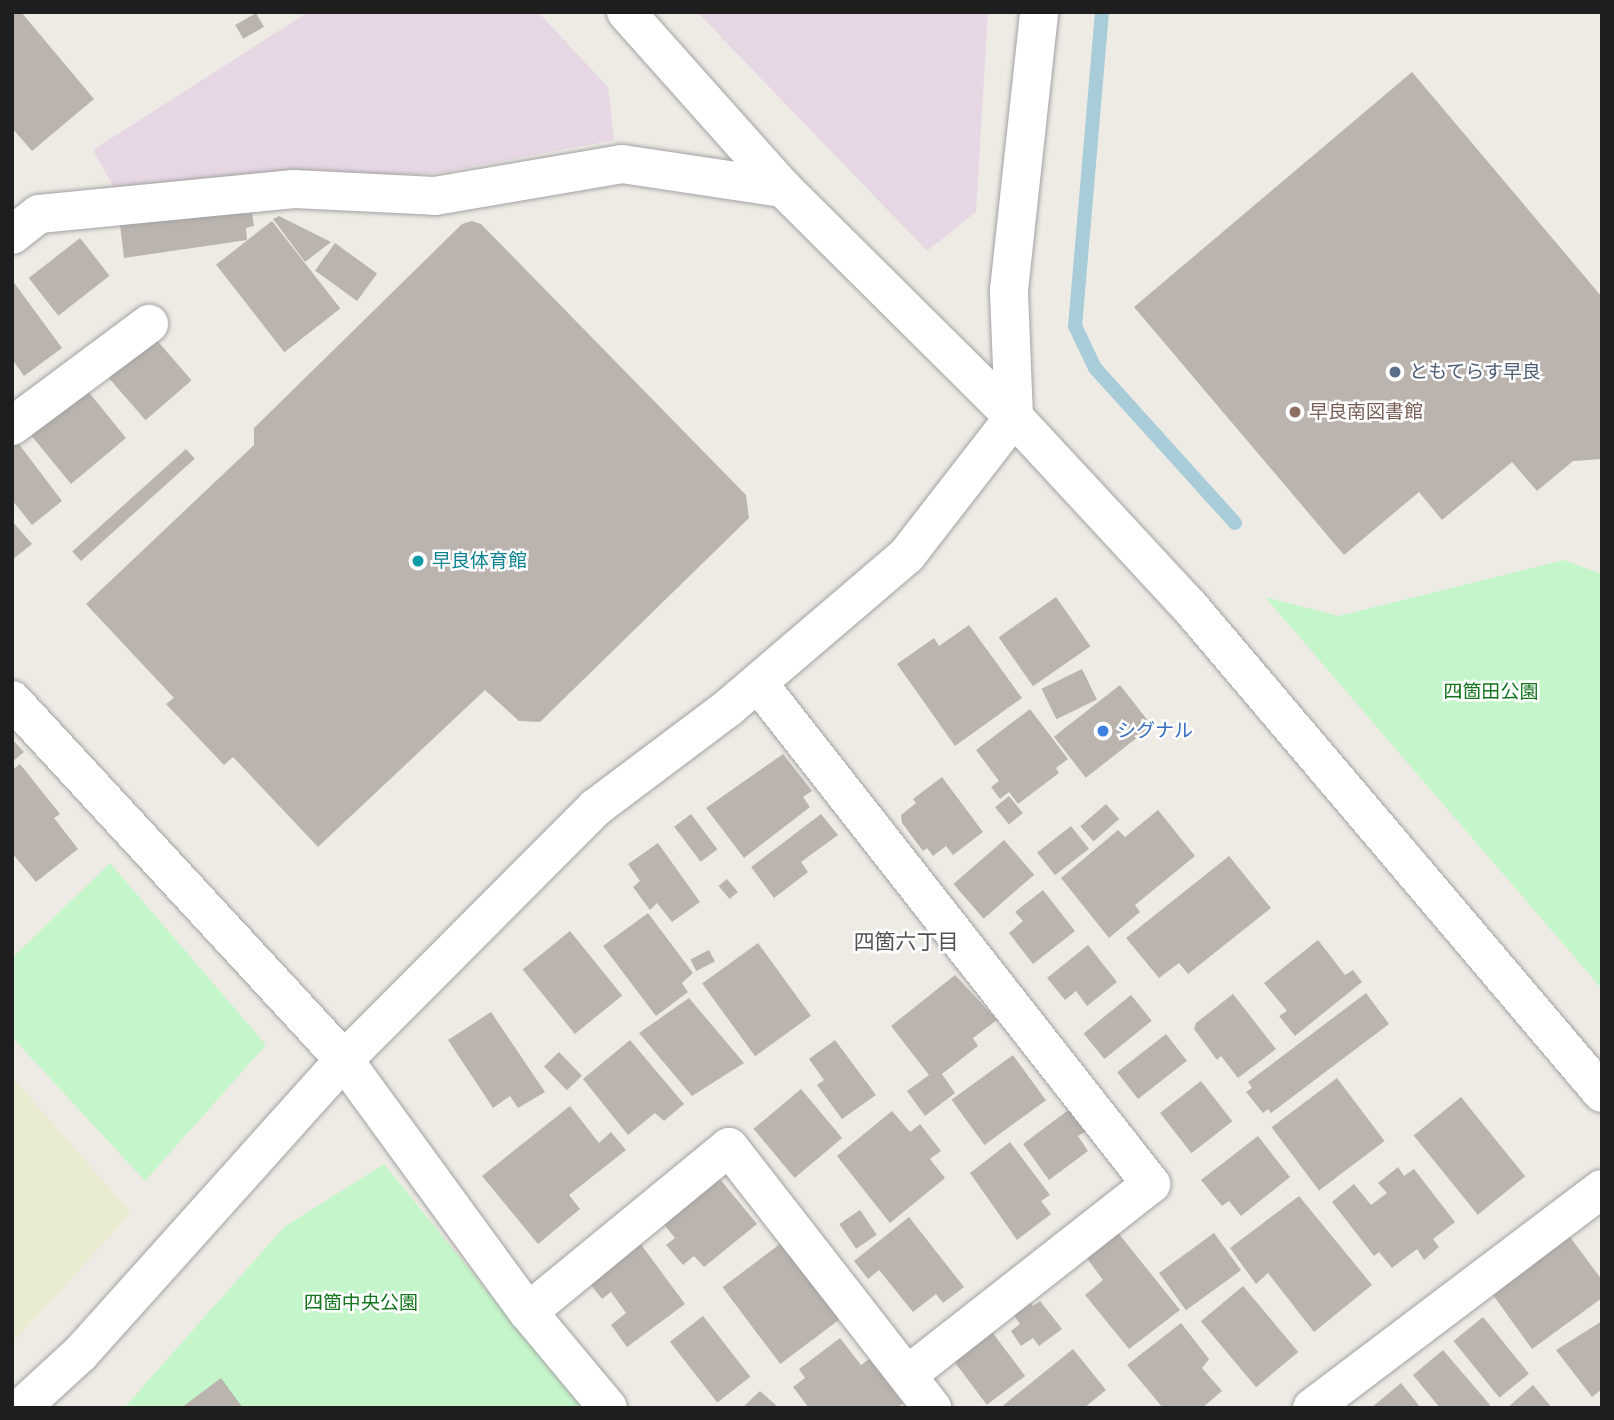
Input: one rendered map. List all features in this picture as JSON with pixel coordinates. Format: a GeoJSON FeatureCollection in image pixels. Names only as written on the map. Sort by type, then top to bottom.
{"type":"FeatureCollection","features":[{"type":"Feature","properties":{"kind":"street"},"geometry":{"type":"LineString","coordinates":[[625,12],[783,188],[1014,417],[1190,607],[1602,1093]]}},
{"type":"Feature","properties":{"kind":"street"},"geometry":{"type":"LineString","coordinates":[[21,1408],[80,1354],[344,1060],[595,808],[758,683],[907,555],[1014,417],[1009,289],[1039,12]]}},
{"type":"Feature","properties":{"kind":"street"},"geometry":{"type":"LineString","coordinates":[[12,235],[39,214],[294,189],[435,196],[622,164],[783,188]]}},
{"type":"Feature","properties":{"kind":"street"},"geometry":{"type":"LineString","coordinates":[[12,426],[149,324]]}},
{"type":"Feature","properties":{"kind":"street"},"geometry":{"type":"LineString","coordinates":[[758,683],[1151,1184],[907,1375]]}},
{"type":"Feature","properties":{"kind":"street"},"geometry":{"type":"LineString","coordinates":[[12,700],[344,1060],[528,1312],[608,1408]]}},
{"type":"Feature","properties":{"kind":"street"},"geometry":{"type":"LineString","coordinates":[[528,1312],[729,1147],[932,1408]]}},
{"type":"Feature","properties":{"kind":"street"},"geometry":{"type":"LineString","coordinates":[[1312,1408],[1602,1189]]}},
{"type":"Feature","properties":{"kind":"shaded area"},"geometry":{"type":"Polygon","coordinates":[[[308,12],[538,12],[608,87],[614,140],[439,173],[114,188],[93,150],[308,12]]]}},
{"type":"Feature","properties":{"kind":"shaded area"},"geometry":{"type":"Polygon","coordinates":[[[697,12],[988,12],[976,212],[927,251],[697,12]]]}},
{"type":"Feature","properties":{"kind":"green space","name":"四箇田公園"},"geometry":{"type":"Polygon","coordinates":[[[1564,560],[1602,574],[1602,989],[1265,597],[1338,616],[1564,560]]]}},
{"type":"Feature","properties":{"kind":"green space"},"geometry":{"type":"Polygon","coordinates":[[[110,863],[266,1045],[145,1181],[12,1037],[12,958],[110,863]]]}},
{"type":"Feature","properties":{"kind":"green space"},"geometry":{"type":"Polygon","coordinates":[[[12,1077],[131,1213],[16,1339],[12,1334],[12,1077]]]}},
{"type":"Feature","properties":{"kind":"green space","name":"四箇中央公園"},"geometry":{"type":"Polygon","coordinates":[[[384,1164],[582,1408],[124,1408],[284,1227],[384,1164]]]}},
{"type":"Feature","properties":{"kind":"building"},"geometry":{"type":"Polygon","coordinates":[[[12,12],[21,12],[94,99],[32,151],[12,128],[12,12]]]}},
{"type":"Feature","properties":{"kind":"building"},"geometry":{"type":"Polygon","coordinates":[[[256,13],[264,27],[243,39],[235,25],[256,13]]]}},
{"type":"Feature","properties":{"kind":"building","name":"ともてらす早良"},"geometry":{"type":"Polygon","coordinates":[[[1412,72],[1602,297],[1602,459],[1573,461],[1537,491],[1512,462],[1442,520],[1419,492],[1344,555],[1134,307],[1412,72]]]}},
{"type":"Feature","properties":{"kind":"building"},"geometry":{"type":"Polygon","coordinates":[[[243,207],[244,214],[252,213],[254,226],[246,228],[247,240],[124,258],[120,225],[243,207]]]}},
{"type":"Feature","properties":{"kind":"building"},"geometry":{"type":"Polygon","coordinates":[[[279,216],[331,242],[305,262],[273,219],[279,216]]]}},
{"type":"Feature","properties":{"kind":"building"},"geometry":{"type":"Polygon","coordinates":[[[272,221],[340,308],[284,352],[216,265],[272,221]]]}},
{"type":"Feature","properties":{"kind":"building","name":"早良体育館"},"geometry":{"type":"Polygon","coordinates":[[[472,221],[481,224],[746,495],[749,518],[540,722],[519,721],[485,690],[318,847],[233,757],[224,765],[166,704],[174,698],[86,604],[254,445],[254,428],[462,224],[472,221]]]}},
{"type":"Feature","properties":{"kind":"building"},"geometry":{"type":"Polygon","coordinates":[[[80,238],[110,276],[58,316],[29,278],[80,238]]]}},
{"type":"Feature","properties":{"kind":"building"},"geometry":{"type":"Polygon","coordinates":[[[335,243],[377,274],[357,301],[315,271],[335,243]]]}},
{"type":"Feature","properties":{"kind":"building"},"geometry":{"type":"Polygon","coordinates":[[[12,280],[62,348],[24,376],[12,359],[12,280]]]}},
{"type":"Feature","properties":{"kind":"building"},"geometry":{"type":"Polygon","coordinates":[[[147,329],[192,380],[146,420],[101,369],[147,329]]]}},
{"type":"Feature","properties":{"kind":"building"},"geometry":{"type":"Polygon","coordinates":[[[87,390],[126,438],[71,484],[21,423],[87,390]]]}},
{"type":"Feature","properties":{"kind":"building"},"geometry":{"type":"Polygon","coordinates":[[[12,435],[62,501],[32,525],[12,500],[12,435]]]}},
{"type":"Feature","properties":{"kind":"building"},"geometry":{"type":"Polygon","coordinates":[[[186,449],[195,459],[81,561],[72,551],[186,449]]]}},
{"type":"Feature","properties":{"kind":"building"},"geometry":{"type":"Polygon","coordinates":[[[12,521],[32,544],[12,560],[12,521]]]}},
{"type":"Feature","properties":{"kind":"building"},"geometry":{"type":"Polygon","coordinates":[[[1056,597],[1090,646],[1033,686],[999,637],[1056,597]]]}},
{"type":"Feature","properties":{"kind":"building"},"geometry":{"type":"Polygon","coordinates":[[[969,625],[1022,698],[955,746],[897,664],[934,638],[939,646],[969,625]]]}},
{"type":"Feature","properties":{"kind":"building"},"geometry":{"type":"Polygon","coordinates":[[[1082,669],[1097,700],[1056,719],[1042,689],[1082,669]]]}},
{"type":"Feature","properties":{"kind":"building","name":"シグナル"},"geometry":{"type":"Polygon","coordinates":[[[1120,685],[1152,726],[1086,778],[1054,737],[1120,685]]]}},
{"type":"Feature","properties":{"kind":"building"},"geometry":{"type":"Polygon","coordinates":[[[1030,709],[1068,759],[1056,768],[1059,773],[1018,804],[1009,792],[1000,799],[991,787],[999,781],[976,750],[1030,709]]]}},
{"type":"Feature","properties":{"kind":"building"},"geometry":{"type":"Polygon","coordinates":[[[12,739],[24,752],[12,762],[12,739]]]}},
{"type":"Feature","properties":{"kind":"building"},"geometry":{"type":"Polygon","coordinates":[[[783,754],[812,791],[803,797],[810,807],[744,858],[706,808],[783,754]]]}},
{"type":"Feature","properties":{"kind":"building"},"geometry":{"type":"Polygon","coordinates":[[[20,764],[60,814],[54,818],[78,849],[36,882],[12,853],[12,770],[20,764]]]}},
{"type":"Feature","properties":{"kind":"building"},"geometry":{"type":"Polygon","coordinates":[[[942,777],[983,832],[953,855],[946,846],[933,856],[927,848],[923,851],[902,823],[901,815],[916,803],[913,799],[942,777]]]}},
{"type":"Feature","properties":{"kind":"building"},"geometry":{"type":"Polygon","coordinates":[[[1009,796],[1023,813],[1009,824],[995,807],[1009,796]]]}},
{"type":"Feature","properties":{"kind":"building"},"geometry":{"type":"Polygon","coordinates":[[[1106,804],[1119,819],[1093,841],[1080,826],[1106,804]]]}},
{"type":"Feature","properties":{"kind":"building"},"geometry":{"type":"Polygon","coordinates":[[[1158,810],[1195,856],[1135,905],[1140,912],[1109,938],[1061,878],[1118,830],[1125,837],[1158,810]]]}},
{"type":"Feature","properties":{"kind":"building"},"geometry":{"type":"Polygon","coordinates":[[[691,814],[717,849],[701,862],[674,827],[691,814]]]}},
{"type":"Feature","properties":{"kind":"building"},"geometry":{"type":"Polygon","coordinates":[[[821,814],[838,835],[801,862],[808,872],[774,898],[751,867],[821,814]]]}},
{"type":"Feature","properties":{"kind":"building"},"geometry":{"type":"Polygon","coordinates":[[[1071,826],[1089,849],[1055,875],[1037,852],[1071,826]]]}},
{"type":"Feature","properties":{"kind":"building"},"geometry":{"type":"Polygon","coordinates":[[[1004,840],[1034,875],[984,919],[953,884],[1004,840]]]}},
{"type":"Feature","properties":{"kind":"building"},"geometry":{"type":"Polygon","coordinates":[[[658,843],[700,902],[672,922],[657,903],[650,910],[633,887],[640,881],[628,864],[658,843]]]}},
{"type":"Feature","properties":{"kind":"building"},"geometry":{"type":"Polygon","coordinates":[[[1229,856],[1271,908],[1188,974],[1179,963],[1159,978],[1126,938],[1229,856]]]}},
{"type":"Feature","properties":{"kind":"building"},"geometry":{"type":"Polygon","coordinates":[[[727,879],[738,892],[730,899],[719,886],[727,879]]]}},
{"type":"Feature","properties":{"kind":"building"},"geometry":{"type":"Polygon","coordinates":[[[1043,890],[1075,931],[1033,964],[1009,933],[1023,921],[1015,912],[1043,890]]]}},
{"type":"Feature","properties":{"kind":"building"},"geometry":{"type":"Polygon","coordinates":[[[648,913],[693,973],[682,983],[688,992],[656,1016],[603,946],[648,913]]]}},
{"type":"Feature","properties":{"kind":"building"},"geometry":{"type":"Polygon","coordinates":[[[570,931],[622,996],[575,1034],[523,969],[570,931]]]}},
{"type":"Feature","properties":{"kind":"building"},"geometry":{"type":"Polygon","coordinates":[[[1318,940],[1345,975],[1353,970],[1362,982],[1295,1036],[1279,1016],[1287,1011],[1264,983],[1318,940]]]}},
{"type":"Feature","properties":{"kind":"building"},"geometry":{"type":"Polygon","coordinates":[[[758,943],[811,1016],[755,1056],[702,984],[758,943]]]}},
{"type":"Feature","properties":{"kind":"building"},"geometry":{"type":"Polygon","coordinates":[[[1088,945],[1117,982],[1087,1006],[1076,991],[1065,1000],[1047,978],[1088,945]]]}},
{"type":"Feature","properties":{"kind":"building"},"geometry":{"type":"Polygon","coordinates":[[[709,950],[715,962],[696,971],[690,960],[709,950]]]}},
{"type":"Feature","properties":{"kind":"building"},"geometry":{"type":"Polygon","coordinates":[[[955,975],[997,1020],[973,1038],[978,1046],[942,1074],[955,1093],[925,1116],[907,1091],[929,1075],[891,1026],[955,975]]]}},
{"type":"Feature","properties":{"kind":"building"},"geometry":{"type":"Polygon","coordinates":[[[1366,993],[1389,1024],[1271,1113],[1268,1109],[1263,1113],[1246,1092],[1252,1088],[1248,1082],[1366,993]]]}},
{"type":"Feature","properties":{"kind":"building"},"geometry":{"type":"Polygon","coordinates":[[[1233,994],[1276,1049],[1238,1078],[1221,1056],[1217,1060],[1194,1029],[1196,1023],[1233,994]]]}},
{"type":"Feature","properties":{"kind":"building"},"geometry":{"type":"Polygon","coordinates":[[[1131,995],[1152,1021],[1104,1059],[1084,1033],[1131,995]]]}},
{"type":"Feature","properties":{"kind":"building"},"geometry":{"type":"Polygon","coordinates":[[[689,998],[744,1063],[692,1096],[639,1033],[689,998]]]}},
{"type":"Feature","properties":{"kind":"building"},"geometry":{"type":"Polygon","coordinates":[[[491,1012],[545,1092],[518,1108],[510,1096],[493,1108],[448,1040],[491,1012]]]}},
{"type":"Feature","properties":{"kind":"building"},"geometry":{"type":"Polygon","coordinates":[[[1166,1034],[1187,1061],[1138,1099],[1117,1072],[1166,1034]]]}},
{"type":"Feature","properties":{"kind":"building"},"geometry":{"type":"Polygon","coordinates":[[[630,1040],[684,1104],[664,1121],[655,1113],[628,1135],[583,1079],[630,1040]]]}},
{"type":"Feature","properties":{"kind":"building"},"geometry":{"type":"Polygon","coordinates":[[[835,1040],[876,1095],[842,1119],[817,1085],[824,1080],[809,1059],[835,1040]]]}},
{"type":"Feature","properties":{"kind":"building"},"geometry":{"type":"Polygon","coordinates":[[[559,1052],[582,1076],[567,1090],[544,1067],[559,1052]]]}},
{"type":"Feature","properties":{"kind":"building"},"geometry":{"type":"Polygon","coordinates":[[[1013,1055],[1046,1100],[984,1145],[952,1100],[1013,1055]]]}},
{"type":"Feature","properties":{"kind":"building"},"geometry":{"type":"Polygon","coordinates":[[[1337,1078],[1385,1141],[1319,1190],[1272,1127],[1337,1078]]]}},
{"type":"Feature","properties":{"kind":"building"},"geometry":{"type":"Polygon","coordinates":[[[1201,1081],[1232,1121],[1191,1153],[1160,1113],[1201,1081]]]}},
{"type":"Feature","properties":{"kind":"building"},"geometry":{"type":"Polygon","coordinates":[[[801,1089],[842,1138],[795,1178],[754,1129],[801,1089]]]}},
{"type":"Feature","properties":{"kind":"building"},"geometry":{"type":"Polygon","coordinates":[[[1461,1097],[1525,1176],[1478,1215],[1414,1135],[1461,1097]]]}},
{"type":"Feature","properties":{"kind":"building"},"geometry":{"type":"Polygon","coordinates":[[[570,1106],[599,1143],[611,1132],[626,1150],[569,1195],[580,1209],[538,1244],[482,1176],[570,1106]]]}},
{"type":"Feature","properties":{"kind":"building"},"geometry":{"type":"Polygon","coordinates":[[[1071,1108],[1088,1130],[1078,1136],[1088,1151],[1049,1180],[1023,1144],[1071,1108]]]}},
{"type":"Feature","properties":{"kind":"building"},"geometry":{"type":"Polygon","coordinates":[[[892,1111],[910,1132],[920,1124],[941,1151],[930,1159],[945,1178],[890,1223],[837,1156],[892,1111]]]}},
{"type":"Feature","properties":{"kind":"building"},"geometry":{"type":"Polygon","coordinates":[[[1258,1136],[1290,1177],[1241,1216],[1229,1201],[1222,1206],[1201,1180],[1258,1136]]]}},
{"type":"Feature","properties":{"kind":"building"},"geometry":{"type":"Polygon","coordinates":[[[1010,1142],[1050,1195],[1041,1201],[1051,1214],[1017,1240],[970,1173],[1010,1142]]]}},
{"type":"Feature","properties":{"kind":"building"},"geometry":{"type":"Polygon","coordinates":[[[1398,1167],[1404,1176],[1414,1169],[1455,1222],[1433,1239],[1439,1247],[1424,1260],[1417,1249],[1392,1268],[1379,1252],[1374,1256],[1332,1202],[1354,1184],[1371,1205],[1387,1193],[1378,1183],[1398,1167]]]}},
{"type":"Feature","properties":{"kind":"building"},"geometry":{"type":"Polygon","coordinates":[[[719,1178],[757,1224],[704,1267],[694,1256],[683,1265],[666,1245],[675,1238],[656,1215],[719,1178]]]}},
{"type":"Feature","properties":{"kind":"building"},"geometry":{"type":"Polygon","coordinates":[[[1299,1196],[1372,1285],[1314,1332],[1268,1273],[1256,1284],[1230,1248],[1299,1196]]]}},
{"type":"Feature","properties":{"kind":"building"},"geometry":{"type":"Polygon","coordinates":[[[860,1210],[877,1235],[856,1249],[839,1224],[860,1210]]]}},
{"type":"Feature","properties":{"kind":"building"},"geometry":{"type":"Polygon","coordinates":[[[909,1217],[964,1287],[943,1303],[936,1294],[913,1312],[879,1270],[868,1279],[854,1261],[909,1217]]]}},
{"type":"Feature","properties":{"kind":"building"},"geometry":{"type":"Polygon","coordinates":[[[1115,1229],[1180,1310],[1129,1349],[1085,1295],[1103,1280],[1083,1253],[1115,1229]]]}},
{"type":"Feature","properties":{"kind":"building"},"geometry":{"type":"Polygon","coordinates":[[[1214,1233],[1241,1270],[1186,1310],[1159,1273],[1214,1233]]]}},
{"type":"Feature","properties":{"kind":"building"},"geometry":{"type":"Polygon","coordinates":[[[1570,1237],[1602,1280],[1602,1298],[1532,1349],[1493,1295],[1570,1237]]]}},
{"type":"Feature","properties":{"kind":"building"},"geometry":{"type":"Polygon","coordinates":[[[637,1239],[685,1304],[627,1347],[611,1325],[626,1313],[611,1292],[602,1299],[591,1285],[601,1277],[595,1270],[637,1239]]]}},
{"type":"Feature","properties":{"kind":"building"},"geometry":{"type":"Polygon","coordinates":[[[784,1241],[842,1318],[780,1364],[723,1287],[784,1241]]]}},
{"type":"Feature","properties":{"kind":"building"},"geometry":{"type":"Polygon","coordinates":[[[1243,1286],[1298,1352],[1256,1387],[1201,1321],[1243,1286]]]}},
{"type":"Feature","properties":{"kind":"building"},"geometry":{"type":"Polygon","coordinates":[[[1027,1298],[1033,1306],[1040,1301],[1062,1329],[1039,1346],[1033,1338],[1021,1346],[1011,1331],[1020,1324],[1010,1310],[1027,1298]]]}},
{"type":"Feature","properties":{"kind":"building"},"geometry":{"type":"Polygon","coordinates":[[[703,1316],[750,1377],[717,1403],[670,1342],[703,1316]]]}},
{"type":"Feature","properties":{"kind":"building"},"geometry":{"type":"Polygon","coordinates":[[[1483,1317],[1529,1374],[1499,1398],[1453,1341],[1483,1317]]]}},
{"type":"Feature","properties":{"kind":"building"},"geometry":{"type":"Polygon","coordinates":[[[983,1320],[1025,1376],[987,1405],[945,1349],[983,1320]]]}},
{"type":"Feature","properties":{"kind":"building"},"geometry":{"type":"Polygon","coordinates":[[[1602,1321],[1602,1389],[1592,1397],[1556,1350],[1602,1321]]]}},
{"type":"Feature","properties":{"kind":"building"},"geometry":{"type":"Polygon","coordinates":[[[1181,1323],[1209,1359],[1202,1368],[1222,1391],[1202,1408],[1163,1408],[1127,1365],[1181,1323]]]}},
{"type":"Feature","properties":{"kind":"building"},"geometry":{"type":"Polygon","coordinates":[[[840,1338],[861,1365],[869,1359],[903,1403],[897,1408],[809,1408],[793,1387],[805,1378],[799,1369],[840,1338]]]}},
{"type":"Feature","properties":{"kind":"building"},"geometry":{"type":"Polygon","coordinates":[[[1073,1349],[1106,1390],[1084,1408],[1000,1408],[1073,1349]]]}},
{"type":"Feature","properties":{"kind":"building"},"geometry":{"type":"Polygon","coordinates":[[[1443,1350],[1490,1405],[1488,1408],[1440,1408],[1413,1375],[1443,1350]]]}},
{"type":"Feature","properties":{"kind":"building"},"geometry":{"type":"Polygon","coordinates":[[[221,1378],[243,1408],[181,1408],[221,1378]]]}},
{"type":"Feature","properties":{"kind":"building"},"geometry":{"type":"Polygon","coordinates":[[[1401,1383],[1421,1408],[1371,1408],[1401,1383]]]}},
{"type":"Feature","properties":{"kind":"building"},"geometry":{"type":"Polygon","coordinates":[[[1533,1385],[1552,1408],[1507,1408],[1533,1385]]]}},
{"type":"Feature","properties":{"kind":"building"},"geometry":{"type":"Polygon","coordinates":[[[760,1391],[779,1408],[742,1408],[760,1391]]]}},
{"type":"Feature","properties":{"kind":"waterway"},"geometry":{"type":"LineString","coordinates":[[1102,12],[1075,326],[1095,368],[1235,523]]}},
{"type":"Feature","properties":{"kind":"place","name":"ともてらす早良"},"geometry":{"type":"Point","coordinates":[1395,372]}},
{"type":"Feature","properties":{"kind":"place","name":"早良南図書館"},"geometry":{"type":"Point","coordinates":[1295,412]}},
{"type":"Feature","properties":{"kind":"place","name":"早良体育館"},"geometry":{"type":"Point","coordinates":[418,561]}},
{"type":"Feature","properties":{"kind":"place","name":"シグナル"},"geometry":{"type":"Point","coordinates":[1103,731]}},
{"type":"Feature","properties":{"kind":"district","name":"四箇六丁目"},"geometry":{"type":"Point","coordinates":[906,941]}}]}
